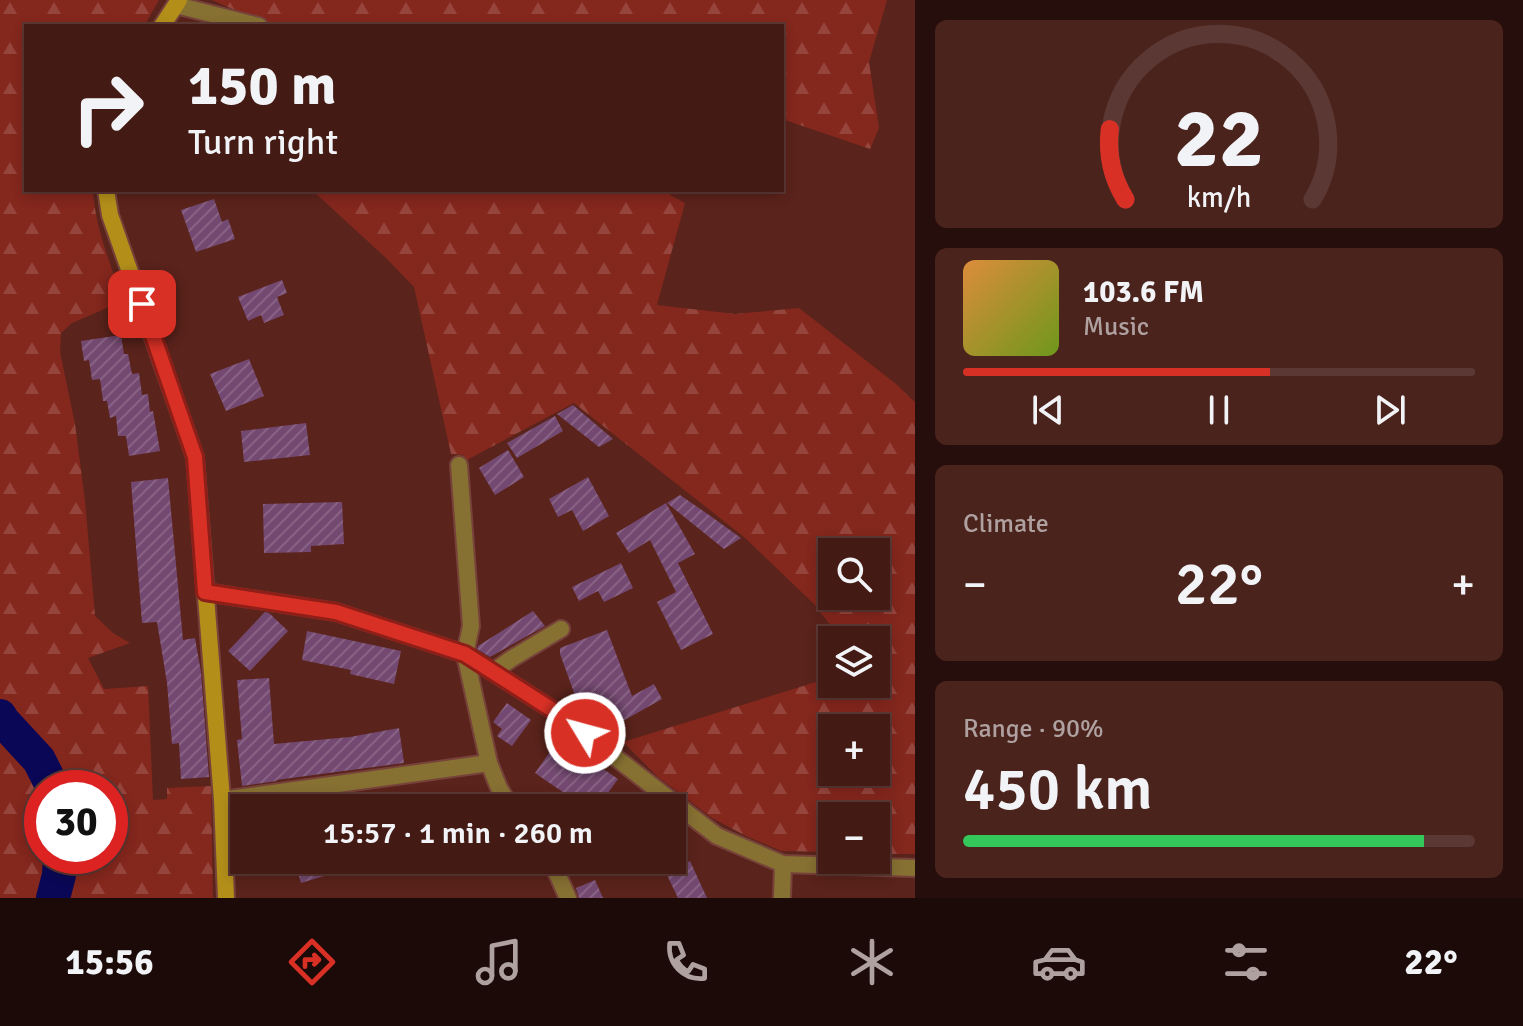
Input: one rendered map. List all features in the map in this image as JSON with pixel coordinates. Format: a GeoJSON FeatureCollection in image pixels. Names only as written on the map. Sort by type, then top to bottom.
{"type":"FeatureCollection","features":[{"type":"Feature","properties":{"kind":"street"},"geometry":{"type":"LineString","coordinates":[[163,24],[178,2],[252,24]]}},
{"type":"Feature","properties":{"kind":"street"},"geometry":{"type":"LineString","coordinates":[[106,192],[110,215],[195,457],[222,800],[226,898]]}},
{"type":"Feature","properties":{"kind":"street"},"geometry":{"type":"LineString","coordinates":[[459,465],[471,626],[465,654],[489,763],[503,794]]}},
{"type":"Feature","properties":{"kind":"street"},"geometry":{"type":"LineString","coordinates":[[205,592],[336,612],[465,654],[562,716],[717,836],[783,864],[915,868]]}},
{"type":"Feature","properties":{"kind":"street"},"geometry":{"type":"LineString","coordinates":[[493,672],[561,629]]}},
{"type":"Feature","properties":{"kind":"street"},"geometry":{"type":"LineString","coordinates":[[222,800],[489,763]]}},
{"type":"Feature","properties":{"kind":"street"},"geometry":{"type":"LineString","coordinates":[[782,898],[783,864]]}},
{"type":"Feature","properties":{"kind":"street"},"geometry":{"type":"LineString","coordinates":[[557,874],[568,898]]}},
{"type":"Feature","properties":{"kind":"green space"},"geometry":{"type":"Polygon","coordinates":[[[0,0],[159,0],[145,24],[24,24],[24,192],[93,192],[100,232],[123,301],[72,323],[61,333],[60,352],[75,424],[85,501],[95,616],[113,633],[130,643],[88,658],[104,689],[148,686],[153,800],[167,799],[167,788],[211,786],[213,898],[59,898],[64,874],[128,874],[128,770],[49,770],[37,748],[5,715],[0,703],[0,0]]]}},
{"type":"Feature","properties":{"kind":"green space"},"geometry":{"type":"Polygon","coordinates":[[[212,0],[887,0],[869,62],[879,128],[870,149],[784,120],[784,24],[266,24],[212,0]]]}},
{"type":"Feature","properties":{"kind":"green space"},"geometry":{"type":"Polygon","coordinates":[[[314,192],[665,192],[685,203],[657,305],[735,314],[799,308],[896,384],[915,402],[915,854],[890,854],[890,802],[818,802],[818,852],[781,851],[712,818],[686,798],[686,794],[680,794],[658,777],[623,742],[818,681],[818,698],[890,698],[890,626],[831,626],[819,610],[890,610],[890,538],[818,538],[818,609],[744,537],[574,403],[465,461],[463,455],[451,454],[414,287],[314,192]]]}},
{"type":"Feature","properties":{"kind":"green space"},"geometry":{"type":"Polygon","coordinates":[[[0,731],[34,770],[24,770],[24,874],[48,874],[42,898],[0,898],[0,731]]]}},
{"type":"Feature","properties":{"kind":"building"},"geometry":{"type":"Polygon","coordinates":[[[214,199],[222,222],[228,219],[235,239],[196,252],[181,210],[214,199]]]}},
{"type":"Feature","properties":{"kind":"building"},"geometry":{"type":"Polygon","coordinates":[[[282,280],[287,293],[277,297],[284,315],[264,323],[261,315],[248,321],[238,297],[282,280]]]}},
{"type":"Feature","properties":{"kind":"building"},"geometry":{"type":"Polygon","coordinates":[[[121,335],[132,374],[139,373],[142,395],[148,394],[160,451],[129,456],[126,436],[118,436],[116,416],[110,418],[107,401],[103,401],[100,379],[92,380],[89,360],[84,361],[81,341],[121,335]]]}},
{"type":"Feature","properties":{"kind":"building"},"geometry":{"type":"Polygon","coordinates":[[[249,359],[264,396],[226,411],[210,374],[249,359]]]}},
{"type":"Feature","properties":{"kind":"building"},"geometry":{"type":"Polygon","coordinates":[[[573,405],[613,439],[599,447],[557,414],[573,405]]]}},
{"type":"Feature","properties":{"kind":"building"},"geometry":{"type":"Polygon","coordinates":[[[555,416],[563,431],[517,458],[507,443],[555,416]]]}},
{"type":"Feature","properties":{"kind":"building"},"geometry":{"type":"Polygon","coordinates":[[[306,423],[310,455],[244,462],[241,431],[306,423]]]}},
{"type":"Feature","properties":{"kind":"building"},"geometry":{"type":"Polygon","coordinates":[[[508,450],[524,477],[495,495],[479,468],[508,450]]]}},
{"type":"Feature","properties":{"kind":"building"},"geometry":{"type":"Polygon","coordinates":[[[588,477],[609,516],[583,531],[572,510],[558,517],[549,499],[588,477]]]}},
{"type":"Feature","properties":{"kind":"building"},"geometry":{"type":"Polygon","coordinates":[[[168,478],[183,640],[195,638],[201,672],[209,777],[181,779],[179,743],[172,744],[167,683],[157,622],[142,623],[131,482],[168,478]]]}},
{"type":"Feature","properties":{"kind":"building"},"geometry":{"type":"Polygon","coordinates":[[[680,495],[741,538],[724,549],[667,503],[680,495]]]}},
{"type":"Feature","properties":{"kind":"building"},"geometry":{"type":"Polygon","coordinates":[[[342,502],[344,544],[311,546],[311,552],[264,553],[263,504],[342,502]]]}},
{"type":"Feature","properties":{"kind":"building"},"geometry":{"type":"Polygon","coordinates":[[[666,503],[695,554],[678,563],[713,634],[681,650],[657,602],[676,592],[650,540],[629,553],[616,533],[666,503]]]}},
{"type":"Feature","properties":{"kind":"building"},"geometry":{"type":"Polygon","coordinates":[[[621,563],[633,588],[604,602],[598,591],[579,601],[572,587],[621,563]]]}},
{"type":"Feature","properties":{"kind":"building"},"geometry":{"type":"Polygon","coordinates":[[[533,611],[545,626],[490,657],[477,649],[478,646],[533,611]]]}},
{"type":"Feature","properties":{"kind":"building"},"geometry":{"type":"Polygon","coordinates":[[[265,612],[288,631],[250,671],[228,651],[265,612]]]}},
{"type":"Feature","properties":{"kind":"building"},"geometry":{"type":"Polygon","coordinates":[[[607,630],[632,696],[654,684],[662,699],[605,731],[585,694],[576,698],[560,648],[607,630]]]}},
{"type":"Feature","properties":{"kind":"building"},"geometry":{"type":"Polygon","coordinates":[[[307,631],[401,651],[394,684],[350,674],[351,670],[302,660],[307,631]]]}},
{"type":"Feature","properties":{"kind":"building"},"geometry":{"type":"Polygon","coordinates":[[[269,678],[274,744],[350,737],[399,728],[404,763],[242,786],[237,740],[242,739],[237,680],[269,678]]]}},
{"type":"Feature","properties":{"kind":"building"},"geometry":{"type":"Polygon","coordinates":[[[507,703],[531,720],[512,746],[497,736],[502,729],[493,722],[507,703]]]}},
{"type":"Feature","properties":{"kind":"building"},"geometry":{"type":"Polygon","coordinates":[[[559,739],[618,779],[607,794],[566,794],[535,773],[559,739]]]}},
{"type":"Feature","properties":{"kind":"building"},"geometry":{"type":"Polygon","coordinates":[[[690,861],[707,898],[678,898],[666,874],[686,874],[686,863],[690,861]]]}},
{"type":"Feature","properties":{"kind":"building"},"geometry":{"type":"Polygon","coordinates":[[[298,874],[323,874],[324,876],[301,883],[298,874]]]}},
{"type":"Feature","properties":{"kind":"building"},"geometry":{"type":"Polygon","coordinates":[[[595,880],[603,898],[579,898],[576,888],[595,880]]]}},
{"type":"Feature","properties":{"kind":"waterway"},"geometry":{"type":"LineString","coordinates":[[0,716],[39,760],[44,770]]}},
{"type":"Feature","properties":{"kind":"waterway"},"geometry":{"type":"LineString","coordinates":[[53,898],[59,874]]}},
{"type":"Feature","properties":{"kind":"route"},"geometry":{"type":"LineString","coordinates":[[142,304],[195,457],[205,592],[336,612],[465,654],[585,733]]}}]}
